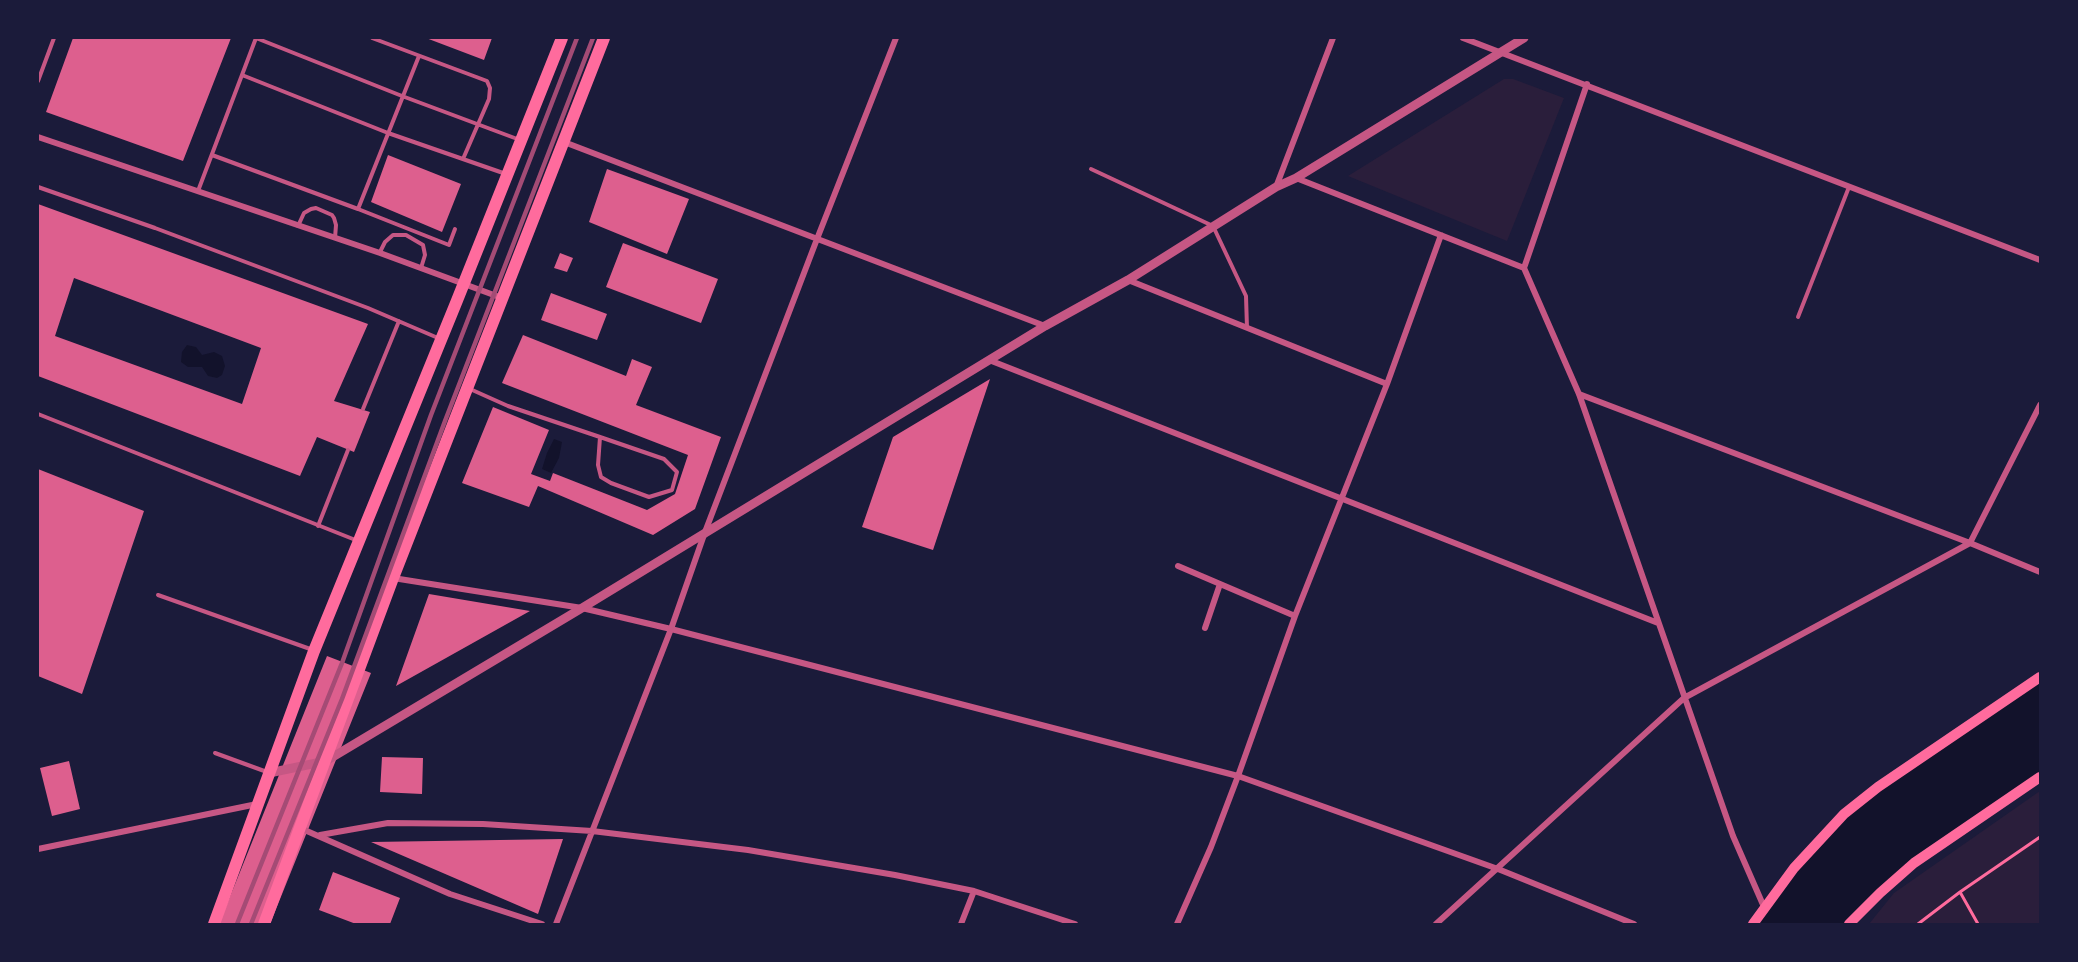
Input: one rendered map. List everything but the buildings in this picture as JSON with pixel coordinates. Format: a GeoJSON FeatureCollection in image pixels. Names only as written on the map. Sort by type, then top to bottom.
{"type":"FeatureCollection","features":[{"type":"Feature","properties":{"kind":"highway"},"geometry":{"type":"LineString","coordinates":[[213,923],[314,651],[562,38]]}},
{"type":"Feature","properties":{"kind":"highway"},"geometry":{"type":"LineString","coordinates":[[264,924],[393,578],[604,38]]}},
{"type":"Feature","properties":{"kind":"main road"},"geometry":{"type":"LineString","coordinates":[[1753,924],[1794,868],[1844,814],[1862,799],[2040,677]]}},
{"type":"Feature","properties":{"kind":"main road"},"geometry":{"type":"LineString","coordinates":[[1849,924],[1914,863],[2040,777]]}},
{"type":"Feature","properties":{"kind":"street"},"geometry":{"type":"LineString","coordinates":[[556,924],[896,38]]}},
{"type":"Feature","properties":{"kind":"street"},"geometry":{"type":"LineString","coordinates":[[1276,187],[1333,38]]}},
{"type":"Feature","properties":{"kind":"street"},"geometry":{"type":"LineString","coordinates":[[1463,38],[2040,260]]}},
{"type":"Feature","properties":{"kind":"street"},"geometry":{"type":"LineString","coordinates":[[269,773],[326,761],[1045,326],[1128,280],[1276,187],[1296,178],[1524,38]]}},
{"type":"Feature","properties":{"kind":"street"},"geometry":{"type":"LineString","coordinates":[[1587,84],[1524,268],[1579,394],[1733,836],[1764,907]]}},
{"type":"Feature","properties":{"kind":"street"},"geometry":{"type":"LineString","coordinates":[[38,137],[380,253],[504,298]]}},
{"type":"Feature","properties":{"kind":"street"},"geometry":{"type":"LineString","coordinates":[[563,141],[1045,326]]}},
{"type":"Feature","properties":{"kind":"street"},"geometry":{"type":"LineString","coordinates":[[1296,178],[1524,268]]}},
{"type":"Feature","properties":{"kind":"street"},"geometry":{"type":"LineString","coordinates":[[1178,924],[1211,847],[1295,616],[1387,384],[1441,235]]}},
{"type":"Feature","properties":{"kind":"street"},"geometry":{"type":"LineString","coordinates":[[1128,280],[1387,384]]}},
{"type":"Feature","properties":{"kind":"street"},"geometry":{"type":"LineString","coordinates":[[989,360],[1658,623]]}},
{"type":"Feature","properties":{"kind":"street"},"geometry":{"type":"LineString","coordinates":[[1579,394],[1970,543],[2040,572]]}},
{"type":"Feature","properties":{"kind":"street"},"geometry":{"type":"LineString","coordinates":[[1436,924],[1684,698],[1970,543],[2040,405]]}},
{"type":"Feature","properties":{"kind":"street"},"geometry":{"type":"LineString","coordinates":[[1178,566],[1295,616]]}},
{"type":"Feature","properties":{"kind":"street"},"geometry":{"type":"LineString","coordinates":[[393,578],[582,608],[1238,776],[1498,869],[1634,924]]}},
{"type":"Feature","properties":{"kind":"street"},"geometry":{"type":"LineString","coordinates":[[1205,628],[1220,584]]}},
{"type":"Feature","properties":{"kind":"street"},"geometry":{"type":"LineString","coordinates":[[38,849],[257,804]]}},
{"type":"Feature","properties":{"kind":"street"},"geometry":{"type":"LineString","coordinates":[[320,835],[388,823],[483,824],[591,831],[748,850],[895,875],[974,891],[1075,924]]}},
{"type":"Feature","properties":{"kind":"street"},"geometry":{"type":"LineString","coordinates":[[300,828],[450,894],[542,924]]}},
{"type":"Feature","properties":{"kind":"street"},"geometry":{"type":"LineString","coordinates":[[961,924],[974,891]]}},
{"type":"Feature","properties":{"kind":"lane"},"geometry":{"type":"LineString","coordinates":[[38,81],[54,38]]}},
{"type":"Feature","properties":{"kind":"lane"},"geometry":{"type":"LineString","coordinates":[[197,192],[256,38],[520,140]]}},
{"type":"Feature","properties":{"kind":"lane"},"geometry":{"type":"LineString","coordinates":[[372,38],[487,81],[490,88],[489,99],[463,159]]}},
{"type":"Feature","properties":{"kind":"lane"},"geometry":{"type":"LineString","coordinates":[[358,209],[419,56]]}},
{"type":"Feature","properties":{"kind":"lane"},"geometry":{"type":"LineString","coordinates":[[242,75],[388,133],[507,174]]}},
{"type":"Feature","properties":{"kind":"lane"},"geometry":{"type":"LineString","coordinates":[[212,155],[449,245],[455,230]]}},
{"type":"Feature","properties":{"kind":"lane"},"geometry":{"type":"LineString","coordinates":[[1091,169],[1213,226],[1246,296],[1247,328]]}},
{"type":"Feature","properties":{"kind":"lane"},"geometry":{"type":"LineString","coordinates":[[1798,317],[1849,186]]}},
{"type":"Feature","properties":{"kind":"lane"},"geometry":{"type":"LineString","coordinates":[[38,187],[155,228],[441,339]]}},
{"type":"Feature","properties":{"kind":"lane"},"geometry":{"type":"LineString","coordinates":[[298,226],[307,210],[316,208],[334,218],[335,239]]}},
{"type":"Feature","properties":{"kind":"lane"},"geometry":{"type":"LineString","coordinates":[[380,253],[385,242],[393,235],[406,236],[423,245],[424,255],[421,269]]}},
{"type":"Feature","properties":{"kind":"lane"},"geometry":{"type":"LineString","coordinates":[[363,409],[399,321]]}},
{"type":"Feature","properties":{"kind":"lane"},"geometry":{"type":"LineString","coordinates":[[468,388],[508,406],[600,437],[664,459],[676,472],[672,489],[649,497],[601,477],[598,465],[600,437]]}},
{"type":"Feature","properties":{"kind":"lane"},"geometry":{"type":"LineString","coordinates":[[38,414],[359,542]]}},
{"type":"Feature","properties":{"kind":"lane"},"geometry":{"type":"LineString","coordinates":[[318,526],[348,450]]}},
{"type":"Feature","properties":{"kind":"lane"},"geometry":{"type":"LineString","coordinates":[[158,595],[314,651]]}},
{"type":"Feature","properties":{"kind":"lane"},"geometry":{"type":"LineString","coordinates":[[215,753],[269,773]]}},
{"type":"Feature","properties":{"kind":"path"},"geometry":{"type":"LineString","coordinates":[[1918,924],[2040,837]]}},
{"type":"Feature","properties":{"kind":"path"},"geometry":{"type":"LineString","coordinates":[[1960,892],[1978,924]]}},
{"type":"Feature","properties":{"kind":"shaded area"},"geometry":{"type":"Polygon","coordinates":[[[1504,79],[1513,79],[1564,98],[1507,241],[1348,176],[1504,79]]]}},
{"type":"Feature","properties":{"kind":"shaded area"},"geometry":{"type":"Polygon","coordinates":[[[187,345],[196,347],[202,355],[214,352],[222,356],[225,366],[222,375],[217,378],[208,376],[202,367],[188,367],[181,362],[182,352],[187,345]]]}},
{"type":"Feature","properties":{"kind":"shaded area"},"geometry":{"type":"Polygon","coordinates":[[[554,439],[562,442],[559,458],[551,473],[542,469],[554,439]]]}},
{"type":"Feature","properties":{"kind":"shaded area"},"geometry":{"type":"Polygon","coordinates":[[[2040,677],[2040,777],[1930,852],[1849,924],[1753,924],[1764,907],[1862,799],[2040,677]]]}},
{"type":"Feature","properties":{"kind":"shaded area"},"geometry":{"type":"Polygon","coordinates":[[[2040,791],[2040,924],[1869,924],[1894,893],[2040,791]]]}},
{"type":"Feature","properties":{"kind":"railway"},"geometry":{"type":"LineString","coordinates":[[237,924],[342,663],[431,415],[577,38]]}},
{"type":"Feature","properties":{"kind":"railway"},"geometry":{"type":"LineString","coordinates":[[251,924],[342,699],[445,421],[593,38]]}}]}
